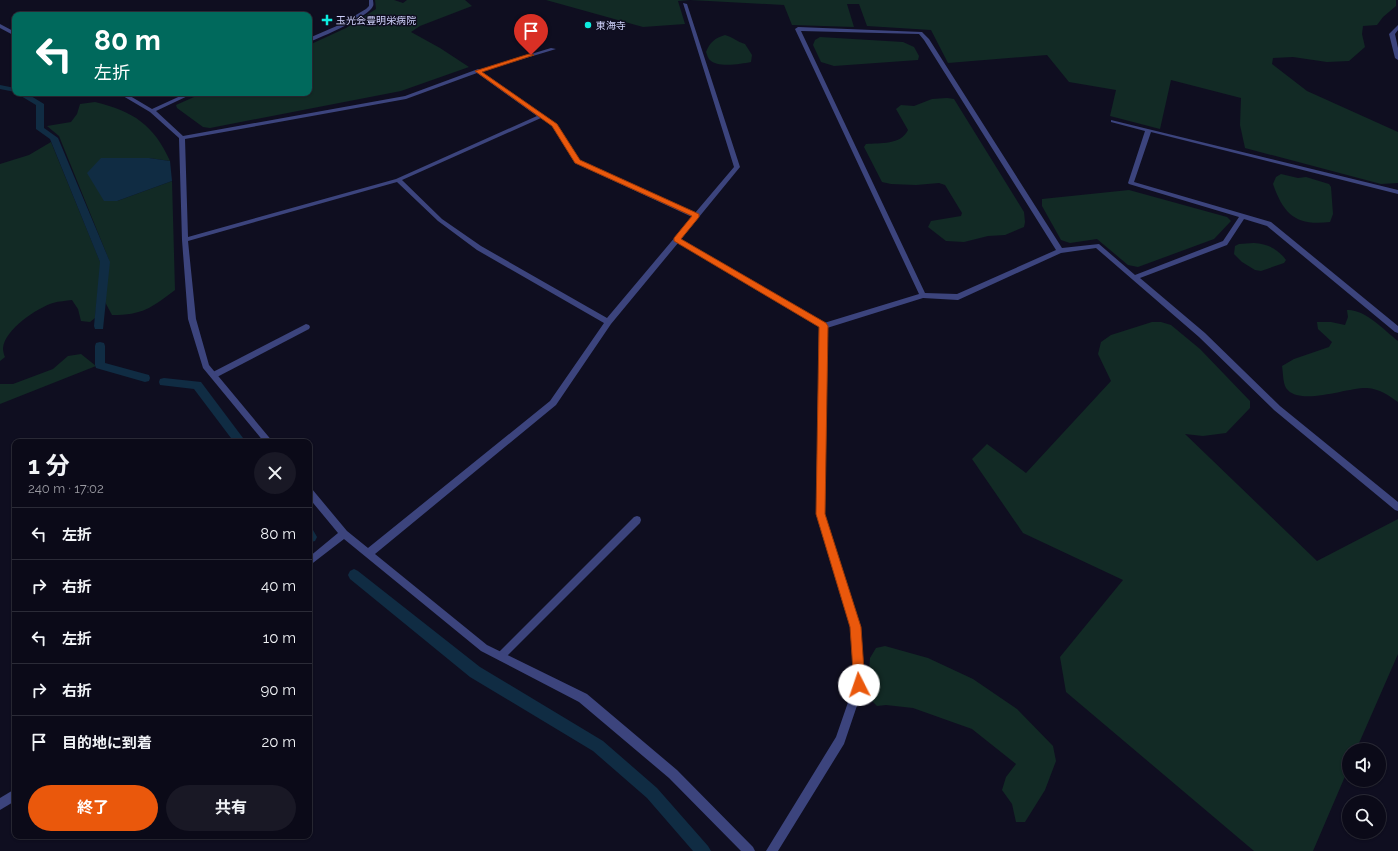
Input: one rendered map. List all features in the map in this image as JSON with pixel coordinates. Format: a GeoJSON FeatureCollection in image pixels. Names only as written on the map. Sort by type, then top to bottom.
{"type":"FeatureCollection","features":[{"type":"Feature","properties":{"kind":"street"},"geometry":{"type":"LineString","coordinates":[[312,39],[341,26],[368,10],[371,6],[371,0]]}},
{"type":"Feature","properties":{"kind":"street"},"geometry":{"type":"LineString","coordinates":[[368,554],[553,403],[608,322],[737,167],[685,4]]}},
{"type":"Feature","properties":{"kind":"street"},"geometry":{"type":"LineString","coordinates":[[0,26],[12,32]]}},
{"type":"Feature","properties":{"kind":"street"},"geometry":{"type":"LineString","coordinates":[[1398,27],[1392,34],[1398,58]]}},
{"type":"Feature","properties":{"kind":"street"},"geometry":{"type":"LineString","coordinates":[[923,295],[798,29],[920,33],[926,39],[1060,251]]}},
{"type":"Feature","properties":{"kind":"street"},"geometry":{"type":"LineString","coordinates":[[182,138],[406,98],[478,71],[553,49]]}},
{"type":"Feature","properties":{"kind":"street"},"geometry":{"type":"LineString","coordinates":[[478,71],[554,125],[577,162],[696,216]]}},
{"type":"Feature","properties":{"kind":"street"},"geometry":{"type":"LineString","coordinates":[[126,96],[152,111],[182,138],[185,240],[192,318],[206,366],[267,439]]}},
{"type":"Feature","properties":{"kind":"street"},"geometry":{"type":"LineString","coordinates":[[152,111],[184,96]]}},
{"type":"Feature","properties":{"kind":"street"},"geometry":{"type":"LineString","coordinates":[[185,240],[398,180],[542,116]]}},
{"type":"Feature","properties":{"kind":"street"},"geometry":{"type":"LineString","coordinates":[[1113,121],[1148,131],[1398,192]]}},
{"type":"Feature","properties":{"kind":"street"},"geometry":{"type":"LineString","coordinates":[[1148,131],[1130,183],[1269,224],[1398,330]]}},
{"type":"Feature","properties":{"kind":"street"},"geometry":{"type":"LineString","coordinates":[[398,180],[440,220],[479,248],[608,322]]}},
{"type":"Feature","properties":{"kind":"street"},"geometry":{"type":"LineString","coordinates":[[1134,278],[1225,243],[1243,216]]}},
{"type":"Feature","properties":{"kind":"street"},"geometry":{"type":"LineString","coordinates":[[677,240],[823,326],[923,295],[958,297],[1060,251],[1097,246],[1202,335],[1278,408],[1398,507]]}},
{"type":"Feature","properties":{"kind":"street"},"geometry":{"type":"LineString","coordinates":[[772,851],[840,740],[859,685],[855,627],[820,514],[823,326]]}},
{"type":"Feature","properties":{"kind":"street"},"geometry":{"type":"LineString","coordinates":[[214,375],[306,327]]}},
{"type":"Feature","properties":{"kind":"street"},"geometry":{"type":"LineString","coordinates":[[312,496],[344,534],[484,648],[582,698],[673,774],[749,851]]}},
{"type":"Feature","properties":{"kind":"street"},"geometry":{"type":"LineString","coordinates":[[501,656],[637,520]]}},
{"type":"Feature","properties":{"kind":"street"},"geometry":{"type":"LineString","coordinates":[[312,560],[344,534]]}},
{"type":"Feature","properties":{"kind":"street"},"geometry":{"type":"LineString","coordinates":[[0,806],[12,796]]}},
{"type":"Feature","properties":{"kind":"green space"},"geometry":{"type":"Polygon","coordinates":[[[375,0],[394,0],[403,3],[407,0],[465,0],[472,6],[420,26],[411,32],[440,48],[469,67],[401,91],[210,128],[203,127],[177,108],[176,105],[196,96],[312,96],[312,44],[346,28],[376,9],[375,0]]]}},
{"type":"Feature","properties":{"kind":"green space"},"geometry":{"type":"Polygon","coordinates":[[[546,0],[690,0],[678,1],[685,24],[643,27],[546,0]]]}},
{"type":"Feature","properties":{"kind":"green space"},"geometry":{"type":"Polygon","coordinates":[[[690,0],[1396,0],[1396,6],[1383,17],[1377,25],[1363,26],[1362,34],[1365,47],[1349,61],[1327,62],[1293,57],[1273,58],[1272,64],[1307,91],[1398,132],[1398,183],[1381,184],[1245,148],[1240,125],[1241,98],[1171,80],[1160,129],[1110,116],[1116,90],[1069,82],[1047,55],[948,63],[931,30],[867,26],[859,4],[847,4],[854,27],[792,25],[784,5],[690,0]]]}},
{"type":"Feature","properties":{"kind":"green space"},"geometry":{"type":"Polygon","coordinates":[[[725,35],[745,44],[752,55],[751,62],[723,65],[713,62],[708,58],[706,52],[711,43],[725,35]]]}},
{"type":"Feature","properties":{"kind":"green space"},"geometry":{"type":"Polygon","coordinates":[[[820,37],[903,42],[914,47],[919,56],[918,60],[834,66],[821,62],[813,45],[815,40],[820,37]]]}},
{"type":"Feature","properties":{"kind":"green space"},"geometry":{"type":"Polygon","coordinates":[[[932,99],[954,99],[1024,212],[1024,227],[1005,235],[988,236],[964,242],[946,241],[928,227],[931,221],[961,216],[962,213],[945,185],[939,183],[916,185],[891,184],[882,182],[864,147],[866,144],[895,141],[905,135],[908,130],[896,109],[901,105],[914,106],[932,99]]]}},
{"type":"Feature","properties":{"kind":"green space"},"geometry":{"type":"Polygon","coordinates":[[[95,102],[120,110],[141,121],[157,138],[170,161],[149,158],[117,201],[172,181],[175,290],[153,306],[132,314],[112,315],[105,302],[109,260],[59,136],[47,126],[71,122],[77,114],[80,104],[95,102]]]}},
{"type":"Feature","properties":{"kind":"green space"},"geometry":{"type":"Polygon","coordinates":[[[51,142],[101,264],[95,318],[90,322],[81,321],[78,309],[72,300],[55,302],[39,309],[23,320],[9,334],[3,348],[5,357],[0,361],[0,164],[29,155],[51,142]]]}},
{"type":"Feature","properties":{"kind":"green space"},"geometry":{"type":"Polygon","coordinates":[[[1281,174],[1298,178],[1306,177],[1329,184],[1331,187],[1333,214],[1330,222],[1318,223],[1300,220],[1287,211],[1277,195],[1273,184],[1276,177],[1281,174]]]}},
{"type":"Feature","properties":{"kind":"green space"},"geometry":{"type":"Polygon","coordinates":[[[1129,190],[1227,217],[1231,221],[1214,239],[1138,267],[1128,265],[1097,239],[1070,243],[1061,240],[1042,206],[1042,199],[1129,190]]]}},
{"type":"Feature","properties":{"kind":"green space"},"geometry":{"type":"Polygon","coordinates":[[[1254,243],[1272,248],[1280,253],[1286,260],[1284,263],[1261,271],[1255,270],[1242,262],[1234,254],[1235,246],[1239,244],[1254,243]]]}},
{"type":"Feature","properties":{"kind":"green space"},"geometry":{"type":"Polygon","coordinates":[[[1347,310],[1367,316],[1398,341],[1398,402],[1380,391],[1367,388],[1359,388],[1324,395],[1301,396],[1292,393],[1286,388],[1282,366],[1294,359],[1329,347],[1332,342],[1318,329],[1317,322],[1331,322],[1345,325],[1348,317],[1347,310]]]}},
{"type":"Feature","properties":{"kind":"green space"},"geometry":{"type":"Polygon","coordinates":[[[1152,322],[1161,322],[1171,325],[1200,349],[1250,401],[1250,408],[1226,433],[1203,436],[1185,434],[1317,561],[1398,519],[1398,654],[1359,743],[1342,743],[1342,783],[1313,851],[1254,851],[1066,692],[1060,657],[1123,580],[1023,533],[972,459],[987,444],[1026,473],[1111,381],[1098,354],[1101,342],[1111,335],[1152,322]]]}},
{"type":"Feature","properties":{"kind":"green space"},"geometry":{"type":"Polygon","coordinates":[[[81,354],[96,366],[0,404],[0,384],[13,384],[53,369],[68,356],[81,354]]]}},
{"type":"Feature","properties":{"kind":"green space"},"geometry":{"type":"Polygon","coordinates":[[[885,646],[928,658],[973,679],[1017,709],[1053,746],[1056,761],[1045,790],[1025,822],[1016,822],[1012,804],[1002,790],[1006,777],[1016,764],[972,729],[913,708],[886,705],[877,706],[867,696],[870,658],[876,648],[885,646]]]}},
{"type":"Feature","properties":{"kind":"water"},"geometry":{"type":"Polygon","coordinates":[[[101,158],[149,158],[170,161],[172,181],[117,201],[104,201],[87,173],[101,158]]]}},
{"type":"Feature","properties":{"kind":"waterway"},"geometry":{"type":"LineString","coordinates":[[0,87],[12,89]]}},
{"type":"Feature","properties":{"kind":"waterway"},"geometry":{"type":"LineString","coordinates":[[25,96],[40,104],[40,129],[54,138],[105,262],[99,326]]}},
{"type":"Feature","properties":{"kind":"waterway"},"geometry":{"type":"LineString","coordinates":[[100,346],[100,365],[145,378]]}},
{"type":"Feature","properties":{"kind":"waterway"},"geometry":{"type":"LineString","coordinates":[[164,382],[197,385],[238,439]]}},
{"type":"Feature","properties":{"kind":"waterway"},"geometry":{"type":"LineString","coordinates":[[354,575],[475,672],[598,746],[652,793],[703,851]]}},
{"type":"Feature","properties":{"kind":"place","name":"玉光会豊明栄病院"},"geometry":{"type":"Point","coordinates":[327,20]}},
{"type":"Feature","properties":{"kind":"place","name":"東海寺"},"geometry":{"type":"Point","coordinates":[588,25]}},
{"type":"Feature","properties":{"kind":"route"},"geometry":{"type":"LineString","coordinates":[[531,55],[478,71],[554,125],[577,162],[696,216],[677,240],[823,326],[820,514],[855,627],[859,685]]}}]}
